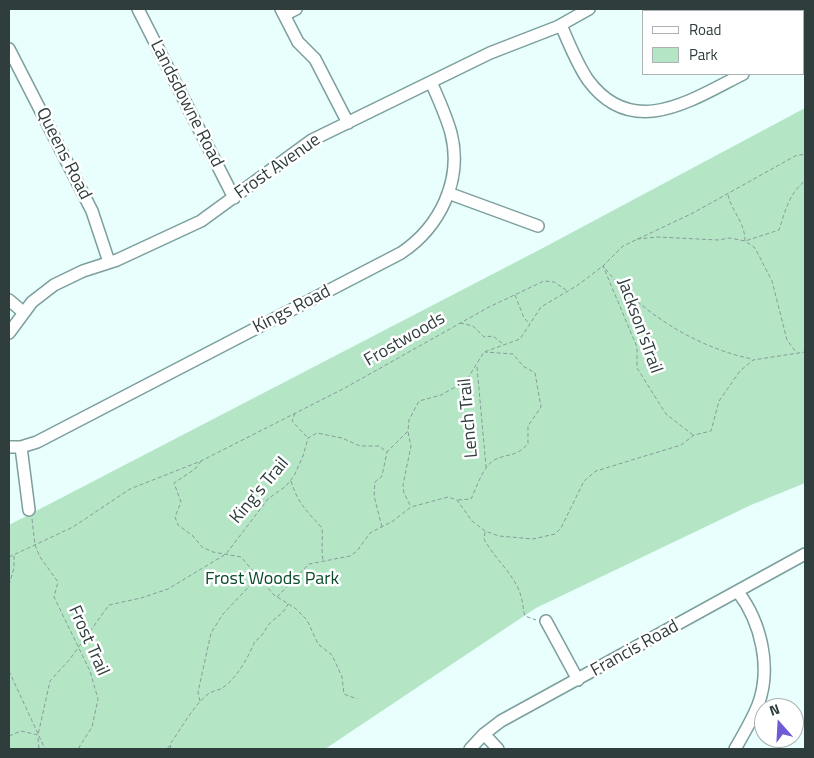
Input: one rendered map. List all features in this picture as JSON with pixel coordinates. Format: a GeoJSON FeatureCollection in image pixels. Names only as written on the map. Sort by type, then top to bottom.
{"type":"FeatureCollection","features":[{"type":"Feature","properties":{"kind":"street","name":"Landsdowne Road"},"geometry":{"type":"LineString","coordinates":[[138,9],[234,198]]}},
{"type":"Feature","properties":{"kind":"street"},"geometry":{"type":"LineString","coordinates":[[296,9],[282,12],[298,42],[315,59],[348,123]]}},
{"type":"Feature","properties":{"kind":"street","name":"Frost Avenue"},"geometry":{"type":"LineString","coordinates":[[9,333],[23,312],[42,293],[60,281],[109,262],[201,221],[294,151],[490,53],[560,26],[589,9]]}},
{"type":"Feature","properties":{"kind":"street"},"geometry":{"type":"LineString","coordinates":[[560,26],[588,80],[606,98],[627,108],[651,112],[675,108],[741,75]]}},
{"type":"Feature","properties":{"kind":"street","name":"Queens Road"},"geometry":{"type":"LineString","coordinates":[[9,49],[92,211],[109,262]]}},
{"type":"Feature","properties":{"kind":"street","name":"Kings Road"},"geometry":{"type":"LineString","coordinates":[[9,447],[21,447],[37,442],[401,253],[427,231],[440,212],[448,193],[454,168],[453,145],[447,119],[431,82]]}},
{"type":"Feature","properties":{"kind":"street"},"geometry":{"type":"LineString","coordinates":[[448,193],[538,226]]}},
{"type":"Feature","properties":{"kind":"street"},"geometry":{"type":"LineString","coordinates":[[9,300],[23,312]]}},
{"type":"Feature","properties":{"kind":"street"},"geometry":{"type":"LineString","coordinates":[[21,447],[29,510]]}},
{"type":"Feature","properties":{"kind":"street","name":"Francis Road"},"geometry":{"type":"LineString","coordinates":[[470,749],[484,734],[501,721],[805,554]]}},
{"type":"Feature","properties":{"kind":"street"},"geometry":{"type":"LineString","coordinates":[[735,749],[758,704],[764,664],[756,624],[738,592]]}},
{"type":"Feature","properties":{"kind":"street"},"geometry":{"type":"LineString","coordinates":[[546,621],[578,680]]}},
{"type":"Feature","properties":{"kind":"street"},"geometry":{"type":"LineString","coordinates":[[484,734],[498,749]]}},
{"type":"Feature","properties":{"kind":"path"},"geometry":{"type":"LineString","coordinates":[[411,507],[403,485],[411,446],[408,431],[409,420],[419,401],[441,395],[466,381],[477,367],[484,352],[520,339],[540,307],[603,266],[623,246],[660,230],[795,156],[805,154]]}},
{"type":"Feature","properties":{"kind":"path"},"geometry":{"type":"LineString","coordinates":[[745,241],[779,230],[789,200],[805,181]]}},
{"type":"Feature","properties":{"kind":"path"},"geometry":{"type":"LineString","coordinates":[[727,194],[731,207],[741,218],[745,241]]}},
{"type":"Feature","properties":{"kind":"path"},"geometry":{"type":"LineString","coordinates":[[635,240],[658,237],[718,240],[730,238],[745,241],[755,248],[772,281],[787,340],[796,352]]}},
{"type":"Feature","properties":{"kind":"path","name":"Jackson'sTrail"},"geometry":{"type":"LineString","coordinates":[[603,266],[640,305],[662,320],[696,340],[725,353],[753,360]]}},
{"type":"Feature","properties":{"kind":"path","name":"Jackson'sTrail"},"geometry":{"type":"LineString","coordinates":[[603,266],[636,347],[637,368],[666,414],[694,435]]}},
{"type":"Feature","properties":{"kind":"path","name":"Frostwoods"},"geometry":{"type":"LineString","coordinates":[[9,557],[73,528],[130,489],[201,461],[387,365],[459,323],[544,281],[554,282],[566,290]]}},
{"type":"Feature","properties":{"kind":"path"},"geometry":{"type":"LineString","coordinates":[[515,295],[524,318],[530,324]]}},
{"type":"Feature","properties":{"kind":"path"},"geometry":{"type":"LineString","coordinates":[[459,323],[473,326],[484,337],[493,336],[504,345]]}},
{"type":"Feature","properties":{"kind":"path"},"geometry":{"type":"LineString","coordinates":[[278,597],[309,564],[350,556],[357,551],[370,534],[411,507],[448,497],[457,500],[471,499],[486,467],[495,459],[518,454],[528,444],[528,426],[541,407],[535,373],[523,366],[513,354],[484,352]]}},
{"type":"Feature","properties":{"kind":"path"},"geometry":{"type":"LineString","coordinates":[[457,500],[472,521],[486,531],[513,539],[533,539],[555,534],[561,528],[584,481],[596,471],[681,445],[694,435],[712,431],[719,401],[740,371],[753,360],[805,352]]}},
{"type":"Feature","properties":{"kind":"path","name":"Lench Trail"},"geometry":{"type":"LineString","coordinates":[[477,367],[486,467]]}},
{"type":"Feature","properties":{"kind":"path"},"geometry":{"type":"LineString","coordinates":[[295,413],[292,421],[308,438],[317,432],[342,438],[360,446],[378,446],[387,452]]}},
{"type":"Feature","properties":{"kind":"path"},"geometry":{"type":"LineString","coordinates":[[382,527],[374,496],[375,482],[382,476],[387,452],[408,431]]}},
{"type":"Feature","properties":{"kind":"path","name":"King's Trail"},"geometry":{"type":"LineString","coordinates":[[38,735],[50,681],[70,658],[108,605],[141,598],[168,589],[226,554],[268,499],[290,480],[303,456],[308,438]]}},
{"type":"Feature","properties":{"kind":"path"},"geometry":{"type":"LineString","coordinates":[[201,461],[195,469],[174,484],[181,502],[175,517],[178,525],[193,536],[202,547],[241,557],[278,597],[307,620],[318,644],[332,656],[342,677],[344,694],[357,699]]}},
{"type":"Feature","properties":{"kind":"path"},"geometry":{"type":"LineString","coordinates":[[290,480],[296,498],[303,510],[322,528],[323,542],[321,548],[323,560]]}},
{"type":"Feature","properties":{"kind":"path","name":"Frost Trail"},"geometry":{"type":"LineString","coordinates":[[29,510],[35,545],[40,557],[58,582],[54,597],[90,671],[98,699],[92,727],[78,749]]}},
{"type":"Feature","properties":{"kind":"path"},"geometry":{"type":"LineString","coordinates":[[486,531],[484,539],[492,555],[510,576],[521,595],[524,616],[546,621]]}},
{"type":"Feature","properties":{"kind":"path"},"geometry":{"type":"LineString","coordinates":[[9,585],[14,568],[14,555]]}},
{"type":"Feature","properties":{"kind":"path"},"geometry":{"type":"LineString","coordinates":[[200,702],[198,692],[211,633],[228,607],[258,577]]}},
{"type":"Feature","properties":{"kind":"path"},"geometry":{"type":"LineString","coordinates":[[167,749],[200,702],[210,692],[218,691],[227,685],[250,654],[255,640],[264,636],[269,624],[284,612],[288,604]]}},
{"type":"Feature","properties":{"kind":"path"},"geometry":{"type":"LineString","coordinates":[[9,671],[45,749]]}},
{"type":"Feature","properties":{"kind":"path"},"geometry":{"type":"LineString","coordinates":[[9,736],[21,731],[38,735]]}},
{"type":"Feature","properties":{"kind":"path"},"geometry":{"type":"LineString","coordinates":[[38,735],[39,749]]}},
{"type":"Feature","properties":{"kind":"path"},"geometry":{"type":"LineString","coordinates":[[170,744],[171,749]]}},
{"type":"Feature","properties":{"kind":"green space","name":"Frost Woods Park"},"geometry":{"type":"Polygon","coordinates":[[[805,108],[805,483],[751,505],[536,608],[325,749],[9,749],[9,525],[541,249],[805,108]]]}}]}
